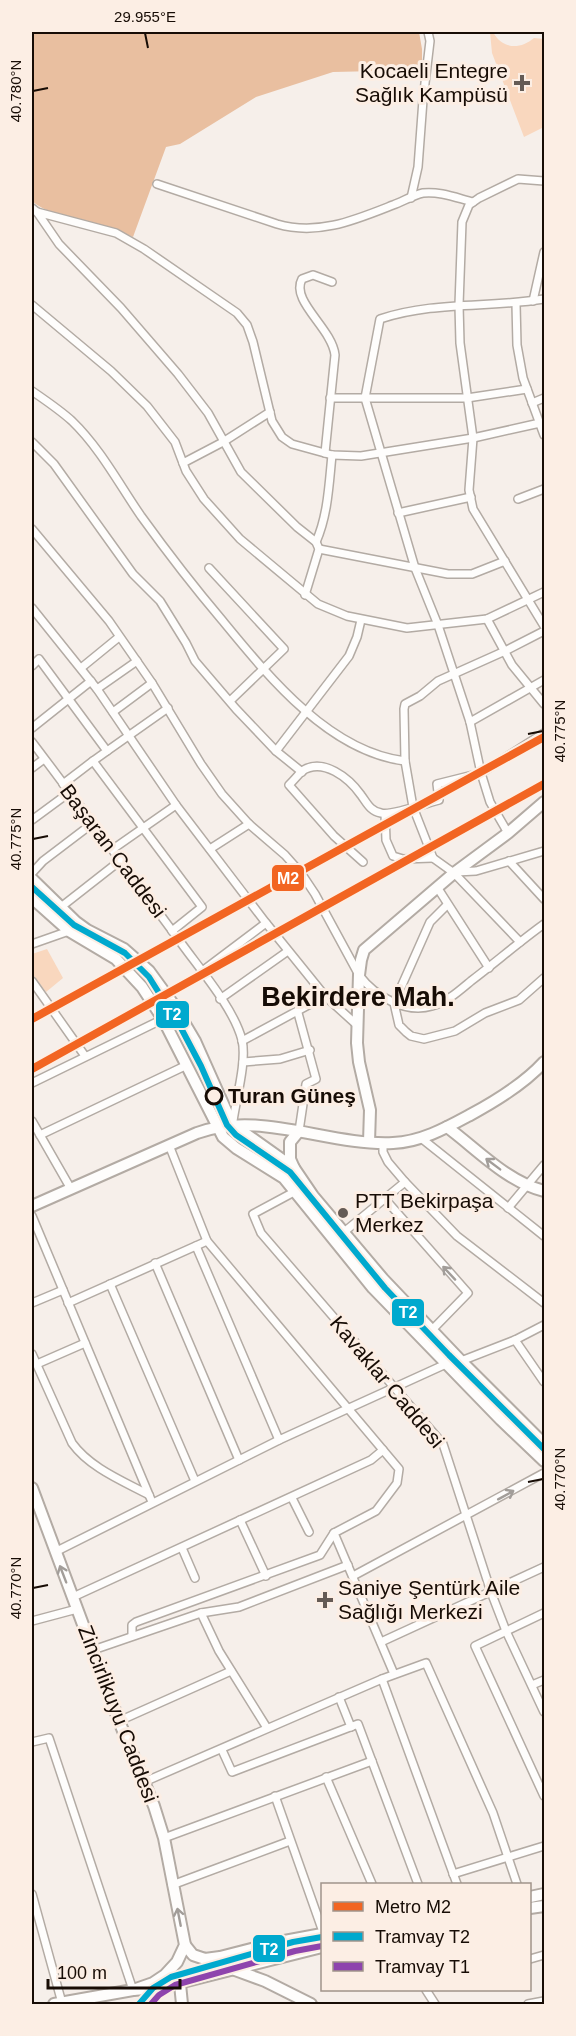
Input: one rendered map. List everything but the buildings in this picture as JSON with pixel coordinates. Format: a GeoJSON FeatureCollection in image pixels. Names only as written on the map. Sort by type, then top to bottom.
{"type":"FeatureCollection","features":[{"type":"Feature","properties":{"kind":"main road"},"geometry":{"type":"LineString","coordinates":[[369,1142],[370,1110],[357,1053],[359,975],[361,960],[367,946],[544,802]]}},
{"type":"Feature","properties":{"kind":"main road"},"geometry":{"type":"LineString","coordinates":[[32,879],[87,930],[130,953],[149,971],[173,1004],[195,1041],[232,1125],[294,1168]]}},
{"type":"Feature","properties":{"kind":"main road"},"geometry":{"type":"LineString","coordinates":[[32,898],[69,931],[122,964],[142,987],[163,1019],[216,1127],[228,1142],[284,1178],[374,1288],[501,1420],[544,1461]]}},
{"type":"Feature","properties":{"kind":"main road"},"geometry":{"type":"LineString","coordinates":[[32,1206],[169,1145],[216,1127],[232,1125],[299,1131],[369,1142],[404,1142],[447,1127],[505,1094],[530,1076],[544,1062]]}},
{"type":"Feature","properties":{"kind":"main road"},"geometry":{"type":"LineString","coordinates":[[447,1127],[525,1186],[544,1191]]}},
{"type":"Feature","properties":{"kind":"main road"},"geometry":{"type":"LineString","coordinates":[[299,1131],[290,1142],[290,1159],[313,1196],[383,1279],[460,1361],[544,1444]]}},
{"type":"Feature","properties":{"kind":"main road"},"geometry":{"type":"LineString","coordinates":[[284,1178],[294,1168]]}},
{"type":"Feature","properties":{"kind":"main road"},"geometry":{"type":"LineString","coordinates":[[446,1364],[460,1361]]}},
{"type":"Feature","properties":{"kind":"main road","name":"Zincirlikuyu Caddesi"},"geometry":{"type":"LineString","coordinates":[[32,1488],[164,1838],[184,1945]]}},
{"type":"Feature","properties":{"kind":"main road"},"geometry":{"type":"LineString","coordinates":[[133,1990],[153,1983],[165,1975],[177,1962],[184,1945],[193,1955],[205,1959],[321,1934]]}},
{"type":"Feature","properties":{"kind":"main road"},"geometry":{"type":"LineString","coordinates":[[58,2004],[180,1984],[321,1947]]}},
{"type":"Feature","properties":{"kind":"main road"},"geometry":{"type":"LineString","coordinates":[[246,1950],[265,1981]]}},
{"type":"Feature","properties":{"kind":"main road"},"geometry":{"type":"LineString","coordinates":[[234,1970],[265,1981],[311,2004]]}},
{"type":"Feature","properties":{"kind":"main road"},"geometry":{"type":"LineString","coordinates":[[180,1984],[183,2004]]}},
{"type":"Feature","properties":{"kind":"street"},"geometry":{"type":"LineString","coordinates":[[411,198],[418,167],[428,32]]}},
{"type":"Feature","properties":{"kind":"street"},"geometry":{"type":"LineString","coordinates":[[544,180],[518,179],[473,202],[465,210],[462,222],[459,305],[462,365],[473,438],[469,490],[473,509],[544,626]]}},
{"type":"Feature","properties":{"kind":"street"},"geometry":{"type":"LineString","coordinates":[[157,184],[277,224],[297,228],[322,228],[347,222],[420,194],[438,194],[473,202]]}},
{"type":"Feature","properties":{"kind":"street"},"geometry":{"type":"LineString","coordinates":[[34,210],[117,233],[131,240],[243,319],[250,333],[275,428],[286,441],[329,454],[350,456],[380,454],[473,438],[540,423]]}},
{"type":"Feature","properties":{"kind":"street"},"geometry":{"type":"LineString","coordinates":[[34,210],[59,244],[121,308],[178,374],[208,413],[235,464],[249,481],[318,545],[448,574],[472,574],[505,561]]}},
{"type":"Feature","properties":{"kind":"street"},"geometry":{"type":"LineString","coordinates":[[533,301],[544,252]]}},
{"type":"Feature","properties":{"kind":"street"},"geometry":{"type":"LineString","coordinates":[[305,595],[326,508],[334,346],[324,328],[307,308],[300,294],[299,284],[302,279],[313,275],[332,282]]}},
{"type":"Feature","properties":{"kind":"street"},"geometry":{"type":"LineString","coordinates":[[508,832],[490,802],[481,774],[470,722],[438,625],[415,567],[365,398],[380,319],[414,309],[516,304],[544,299]]}},
{"type":"Feature","properties":{"kind":"street"},"geometry":{"type":"LineString","coordinates":[[516,304],[517,345],[527,389],[544,435]]}},
{"type":"Feature","properties":{"kind":"street"},"geometry":{"type":"LineString","coordinates":[[32,305],[116,375],[147,406],[176,442],[189,477],[204,499],[240,539],[305,595],[328,609],[362,620],[399,627],[438,625],[487,619],[544,592]]}},
{"type":"Feature","properties":{"kind":"street"},"geometry":{"type":"LineString","coordinates":[[330,398],[467,399],[527,389]]}},
{"type":"Feature","properties":{"kind":"street"},"geometry":{"type":"LineString","coordinates":[[32,391],[71,420],[104,460],[185,575],[264,668],[308,712],[358,747],[382,757],[405,761]]}},
{"type":"Feature","properties":{"kind":"street"},"geometry":{"type":"LineString","coordinates":[[532,403],[544,398]]}},
{"type":"Feature","properties":{"kind":"street"},"geometry":{"type":"LineString","coordinates":[[183,463],[223,442],[270,412]]}},
{"type":"Feature","properties":{"kind":"street"},"geometry":{"type":"LineString","coordinates":[[32,442],[54,464],[133,574],[160,601],[195,661],[276,751],[302,772]]}},
{"type":"Feature","properties":{"kind":"street"},"geometry":{"type":"LineString","coordinates":[[518,499],[544,489]]}},
{"type":"Feature","properties":{"kind":"street"},"geometry":{"type":"LineString","coordinates":[[398,513],[471,497]]}},
{"type":"Feature","properties":{"kind":"street"},"geometry":{"type":"LineString","coordinates":[[32,529],[120,637],[168,708],[211,780],[249,824],[285,855],[301,873],[366,984],[394,1004],[417,1007],[435,1006],[489,968],[544,924]]}},
{"type":"Feature","properties":{"kind":"street"},"geometry":{"type":"LineString","coordinates":[[209,568],[284,649],[230,701]]}},
{"type":"Feature","properties":{"kind":"street"},"geometry":{"type":"LineString","coordinates":[[32,608],[97,689],[176,805],[266,923],[325,996],[358,1026]]}},
{"type":"Feature","properties":{"kind":"street"},"geometry":{"type":"LineString","coordinates":[[487,619],[512,665],[544,704]]}},
{"type":"Feature","properties":{"kind":"street"},"geometry":{"type":"LineString","coordinates":[[276,751],[349,656],[362,620]]}},
{"type":"Feature","properties":{"kind":"street"},"geometry":{"type":"LineString","coordinates":[[520,942],[454,873],[433,858],[413,807],[405,761],[405,704],[420,696],[438,681],[544,631]]}},
{"type":"Feature","properties":{"kind":"street"},"geometry":{"type":"LineString","coordinates":[[81,668],[120,637]]}},
{"type":"Feature","properties":{"kind":"street"},"geometry":{"type":"LineString","coordinates":[[32,666],[39,659],[107,750]]}},
{"type":"Feature","properties":{"kind":"street"},"geometry":{"type":"LineString","coordinates":[[97,689],[137,661]]}},
{"type":"Feature","properties":{"kind":"street"},"geometry":{"type":"LineString","coordinates":[[470,722],[544,680]]}},
{"type":"Feature","properties":{"kind":"street"},"geometry":{"type":"LineString","coordinates":[[32,728],[91,681]]}},
{"type":"Feature","properties":{"kind":"street"},"geometry":{"type":"LineString","coordinates":[[112,712],[152,683]]}},
{"type":"Feature","properties":{"kind":"street"},"geometry":{"type":"LineString","coordinates":[[63,784],[128,734],[168,708]]}},
{"type":"Feature","properties":{"kind":"street"},"geometry":{"type":"LineString","coordinates":[[363,862],[334,836],[289,784],[302,772],[321,766],[334,771],[358,791],[368,806],[376,812],[386,814],[439,800],[437,784],[481,774],[544,733]]}},
{"type":"Feature","properties":{"kind":"street","name":"Başaran Caddesi"},"geometry":{"type":"LineString","coordinates":[[32,742],[122,860],[237,1026],[242,1041],[243,1062],[232,1125]]}},
{"type":"Feature","properties":{"kind":"street"},"geometry":{"type":"LineString","coordinates":[[32,768],[44,759]]}},
{"type":"Feature","properties":{"kind":"street"},"geometry":{"type":"LineString","coordinates":[[93,761],[202,907],[172,931]]}},
{"type":"Feature","properties":{"kind":"street"},"geometry":{"type":"LineString","coordinates":[[32,820],[70,792]]}},
{"type":"Feature","properties":{"kind":"street"},"geometry":{"type":"LineString","coordinates":[[113,849],[176,805]]}},
{"type":"Feature","properties":{"kind":"street"},"geometry":{"type":"LineString","coordinates":[[386,814],[386,840],[393,856],[403,859],[433,858]]}},
{"type":"Feature","properties":{"kind":"street"},"geometry":{"type":"LineString","coordinates":[[32,873],[43,861],[93,823]]}},
{"type":"Feature","properties":{"kind":"street"},"geometry":{"type":"LineString","coordinates":[[210,849],[249,824]]}},
{"type":"Feature","properties":{"kind":"street"},"geometry":{"type":"LineString","coordinates":[[454,873],[476,871],[544,851]]}},
{"type":"Feature","properties":{"kind":"street"},"geometry":{"type":"LineString","coordinates":[[61,907],[122,860]]}},
{"type":"Feature","properties":{"kind":"street"},"geometry":{"type":"LineString","coordinates":[[508,861],[544,899]]}},
{"type":"Feature","properties":{"kind":"street"},"geometry":{"type":"LineString","coordinates":[[437,887],[489,968]]}},
{"type":"Feature","properties":{"kind":"street"},"geometry":{"type":"LineString","coordinates":[[447,905],[430,922],[394,1004],[399,1025],[411,1036],[424,1039],[455,1031],[485,1013],[519,1000],[544,978]]}},
{"type":"Feature","properties":{"kind":"street"},"geometry":{"type":"LineString","coordinates":[[201,972],[266,923]]}},
{"type":"Feature","properties":{"kind":"street"},"geometry":{"type":"LineString","coordinates":[[32,944],[69,931]]}},
{"type":"Feature","properties":{"kind":"street"},"geometry":{"type":"LineString","coordinates":[[220,999],[288,951]]}},
{"type":"Feature","properties":{"kind":"street"},"geometry":{"type":"LineString","coordinates":[[32,981],[85,1056]]}},
{"type":"Feature","properties":{"kind":"street"},"geometry":{"type":"LineString","coordinates":[[242,1041],[325,996]]}},
{"type":"Feature","properties":{"kind":"street"},"geometry":{"type":"LineString","coordinates":[[298,1012],[316,1079],[306,1084],[299,1131]]}},
{"type":"Feature","properties":{"kind":"street"},"geometry":{"type":"LineString","coordinates":[[32,1083],[163,1019]]}},
{"type":"Feature","properties":{"kind":"street"},"geometry":{"type":"LineString","coordinates":[[243,1062],[280,1059],[310,1050]]}},
{"type":"Feature","properties":{"kind":"street"},"geometry":{"type":"LineString","coordinates":[[40,1135],[187,1065]]}},
{"type":"Feature","properties":{"kind":"street"},"geometry":{"type":"LineString","coordinates":[[32,1121],[71,1189]]}},
{"type":"Feature","properties":{"kind":"street"},"geometry":{"type":"LineString","coordinates":[[421,1137],[544,1236]]}},
{"type":"Feature","properties":{"kind":"street"},"geometry":{"type":"LineString","coordinates":[[383,1143],[385,1156],[405,1182],[443,1222],[471,1248],[544,1304]]}},
{"type":"Feature","properties":{"kind":"street"},"geometry":{"type":"LineString","coordinates":[[132,1635],[132,1625],[136,1622],[320,1555],[334,1533],[376,1511],[397,1483],[399,1469],[207,1241],[169,1145]]}},
{"type":"Feature","properties":{"kind":"street"},"geometry":{"type":"LineString","coordinates":[[508,1208],[544,1166]]}},
{"type":"Feature","properties":{"kind":"street"},"geometry":{"type":"LineString","coordinates":[[344,1232],[405,1182]]}},
{"type":"Feature","properties":{"kind":"street","name":"Kavaklar Caddesi"},"geometry":{"type":"LineString","coordinates":[[294,1192],[253,1214],[261,1233],[443,1444],[491,1592],[506,1631],[544,1712]]}},
{"type":"Feature","properties":{"kind":"street"},"geometry":{"type":"LineString","coordinates":[[385,1199],[468,1293],[432,1330]]}},
{"type":"Feature","properties":{"kind":"street"},"geometry":{"type":"LineString","coordinates":[[32,1216],[151,1499]]}},
{"type":"Feature","properties":{"kind":"street"},"geometry":{"type":"LineString","coordinates":[[68,1304],[207,1241]]}},
{"type":"Feature","properties":{"kind":"street"},"geometry":{"type":"LineString","coordinates":[[196,1246],[279,1440]]}},
{"type":"Feature","properties":{"kind":"street"},"geometry":{"type":"LineString","coordinates":[[155,1263],[239,1460]]}},
{"type":"Feature","properties":{"kind":"street"},"geometry":{"type":"LineString","coordinates":[[110,1284],[195,1481]]}},
{"type":"Feature","properties":{"kind":"street"},"geometry":{"type":"LineString","coordinates":[[32,1303],[63,1290]]}},
{"type":"Feature","properties":{"kind":"street"},"geometry":{"type":"LineString","coordinates":[[460,1361],[515,1340],[544,1325]]}},
{"type":"Feature","properties":{"kind":"street"},"geometry":{"type":"LineString","coordinates":[[515,1340],[544,1382]]}},
{"type":"Feature","properties":{"kind":"street"},"geometry":{"type":"LineString","coordinates":[[37,1364],[86,1343]]}},
{"type":"Feature","properties":{"kind":"street"},"geometry":{"type":"LineString","coordinates":[[32,1354],[78,1452],[92,1464],[151,1499]]}},
{"type":"Feature","properties":{"kind":"street"},"geometry":{"type":"LineString","coordinates":[[55,1552],[151,1499],[195,1481],[446,1364]]}},
{"type":"Feature","properties":{"kind":"street"},"geometry":{"type":"LineString","coordinates":[[73,1597],[292,1498],[371,1460],[383,1450]]}},
{"type":"Feature","properties":{"kind":"street"},"geometry":{"type":"LineString","coordinates":[[353,1576],[544,1473]]}},
{"type":"Feature","properties":{"kind":"street"},"geometry":{"type":"LineString","coordinates":[[292,1498],[309,1532]]}},
{"type":"Feature","properties":{"kind":"street"},"geometry":{"type":"LineString","coordinates":[[240,1520],[266,1576]]}},
{"type":"Feature","properties":{"kind":"street"},"geometry":{"type":"LineString","coordinates":[[334,1533],[394,1674]]}},
{"type":"Feature","properties":{"kind":"street"},"geometry":{"type":"LineString","coordinates":[[182,1548],[195,1578]]}},
{"type":"Feature","properties":{"kind":"street"},"geometry":{"type":"LineString","coordinates":[[93,1650],[201,1613],[239,1607],[348,1565]]}},
{"type":"Feature","properties":{"kind":"street"},"geometry":{"type":"LineString","coordinates":[[381,1642],[544,1567]]}},
{"type":"Feature","properties":{"kind":"street"},"geometry":{"type":"LineString","coordinates":[[32,1621],[77,1609]]}},
{"type":"Feature","properties":{"kind":"street"},"geometry":{"type":"LineString","coordinates":[[201,1613],[219,1651],[267,1728]]}},
{"type":"Feature","properties":{"kind":"street"},"geometry":{"type":"LineString","coordinates":[[544,1613],[475,1646],[544,1796]]}},
{"type":"Feature","properties":{"kind":"street"},"geometry":{"type":"LineString","coordinates":[[144,1782],[222,1750],[339,1697],[426,1663],[493,1813],[517,1883]]}},
{"type":"Feature","properties":{"kind":"street"},"geometry":{"type":"LineString","coordinates":[[119,1721],[231,1671]]}},
{"type":"Feature","properties":{"kind":"street"},"geometry":{"type":"LineString","coordinates":[[382,1679],[457,1883]]}},
{"type":"Feature","properties":{"kind":"street"},"geometry":{"type":"LineString","coordinates":[[532,1685],[544,1680]]}},
{"type":"Feature","properties":{"kind":"street"},"geometry":{"type":"LineString","coordinates":[[339,1697],[351,1727]]}},
{"type":"Feature","properties":{"kind":"street"},"geometry":{"type":"LineString","coordinates":[[222,1750],[232,1772],[358,1724],[418,1883]]}},
{"type":"Feature","properties":{"kind":"street"},"geometry":{"type":"LineString","coordinates":[[32,1742],[49,1738],[133,1990]]}},
{"type":"Feature","properties":{"kind":"street"},"geometry":{"type":"LineString","coordinates":[[164,1838],[326,1776],[372,1761]]}},
{"type":"Feature","properties":{"kind":"street"},"geometry":{"type":"LineString","coordinates":[[326,1776],[372,1883]]}},
{"type":"Feature","properties":{"kind":"street"},"geometry":{"type":"LineString","coordinates":[[275,1796],[321,1926]]}},
{"type":"Feature","properties":{"kind":"street"},"geometry":{"type":"LineString","coordinates":[[172,1885],[290,1841]]}},
{"type":"Feature","properties":{"kind":"street"},"geometry":{"type":"LineString","coordinates":[[453,1874],[544,1846]]}},
{"type":"Feature","properties":{"kind":"street"},"geometry":{"type":"LineString","coordinates":[[32,1894],[58,2004]]}},
{"type":"Feature","properties":{"kind":"street"},"geometry":{"type":"LineString","coordinates":[[427,1991],[435,2004]]}},
{"type":"Feature","properties":{"kind":"street"},"geometry":{"type":"LineString","coordinates":[[528,2004],[544,2001]]}},
{"type":"Feature","properties":{"kind":"shaded area"},"geometry":{"type":"Polygon","coordinates":[[[32,32],[419,32],[422,70],[333,72],[256,97],[180,144],[166,147],[133,237],[53,213],[32,201],[32,32]]]}},
{"type":"Feature","properties":{"kind":"shaded area","name":"Kocaeli Entegre Sağlık Kampüsü"},"geometry":{"type":"Polygon","coordinates":[[[490,32],[493,32],[501,42],[512,46],[523,45],[534,38],[544,39],[544,127],[524,137],[492,53],[490,32]]]}},
{"type":"Feature","properties":{"kind":"shaded area"},"geometry":{"type":"Polygon","coordinates":[[[47,949],[63,978],[46,992],[32,973],[32,954],[47,949]]]}},
{"type":"Feature","properties":{"kind":"metro line","name":"M2"},"geometry":{"type":"LineString","coordinates":[[32,1019],[544,737]]}},
{"type":"Feature","properties":{"kind":"metro line","name":"M2"},"geometry":{"type":"LineString","coordinates":[[32,1069],[544,784]]}},
{"type":"Feature","properties":{"kind":"tram line","name":"T2"},"geometry":{"type":"LineString","coordinates":[[32,887],[74,925],[125,953],[149,977],[181,1028],[227,1125],[236,1135],[290,1172],[385,1288],[544,1449]]}},
{"type":"Feature","properties":{"kind":"tram line","name":"T2"},"geometry":{"type":"LineString","coordinates":[[139,2004],[153,1988],[171,1977],[293,1942],[321,1937]]}},
{"type":"Feature","properties":{"kind":"tram line","name":"T1"},"geometry":{"type":"LineString","coordinates":[[151,2004],[159,1995],[175,1985],[295,1951],[321,1946]]}},
{"type":"Feature","properties":{"kind":"place","name":"Kocaeli Entegre Sağlık Kampüsü"},"geometry":{"type":"Point","coordinates":[522,83]}},
{"type":"Feature","properties":{"kind":"place","name":"Turan Güneş"},"geometry":{"type":"Point","coordinates":[214,1096]}},
{"type":"Feature","properties":{"kind":"place","name":"PTT Bekirpaşa Merkez"},"geometry":{"type":"Point","coordinates":[343,1213]}},
{"type":"Feature","properties":{"kind":"place","name":"Saniye Şentürk Aile Sağlığı Merkezi"},"geometry":{"type":"Point","coordinates":[325,1600]}},
{"type":"Feature","properties":{"kind":"district","name":"Bekirdere Mah."},"geometry":{"type":"Point","coordinates":[358,997]}}]}
